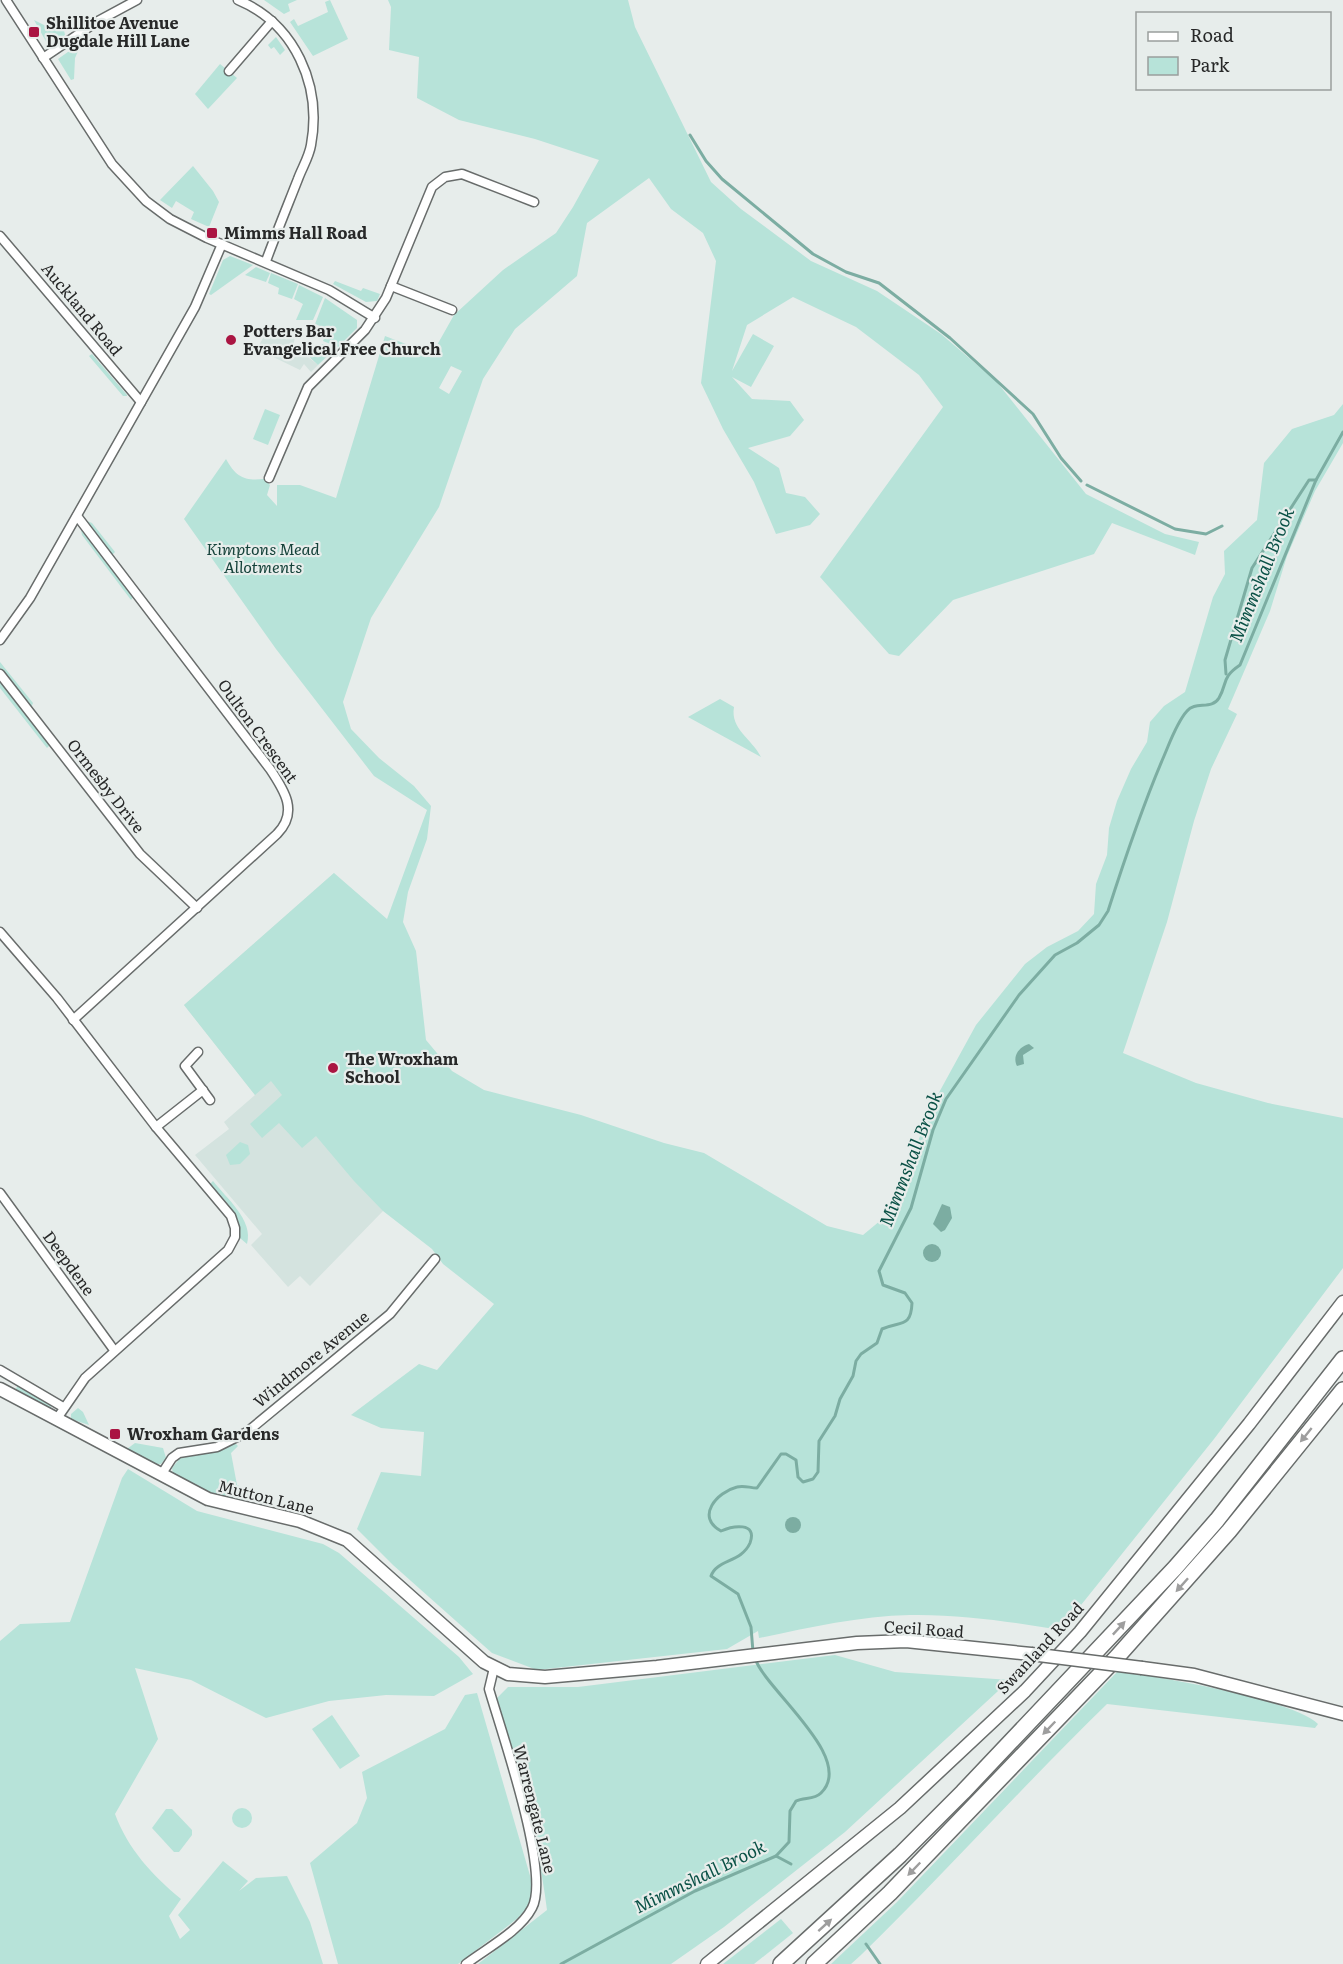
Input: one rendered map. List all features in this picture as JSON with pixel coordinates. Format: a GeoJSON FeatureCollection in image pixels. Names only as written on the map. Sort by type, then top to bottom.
{"type":"FeatureCollection","features":[{"type":"Feature","properties":{"kind":"highway"},"geometry":{"type":"LineString","coordinates":[[781,1964],[900,1855],[1114,1634],[1217,1520],[1343,1359]]}},
{"type":"Feature","properties":{"kind":"highway"},"geometry":{"type":"LineString","coordinates":[[814,1964],[890,1893],[1117,1656],[1229,1532],[1343,1390]]}},
{"type":"Feature","properties":{"kind":"main road","name":"Swanland Road"},"geometry":{"type":"LineString","coordinates":[[707,1964],[900,1808],[1025,1691],[1080,1632],[1249,1424],[1343,1302]]}},
{"type":"Feature","properties":{"kind":"main road","name":"Mutton Lane"},"geometry":{"type":"LineString","coordinates":[[0,1389],[208,1499],[300,1521],[347,1540],[471,1650],[497,1669]]}},
{"type":"Feature","properties":{"kind":"main road","name":"Cecil Road"},"geometry":{"type":"LineString","coordinates":[[497,1669],[519,1677],[545,1677],[857,1642],[906,1641],[1031,1654],[1194,1676],[1343,1714]]}},
{"type":"Feature","properties":{"kind":"street"},"geometry":{"type":"LineString","coordinates":[[6,0],[123,178],[146,201],[170,219],[329,290],[375,318]]}},
{"type":"Feature","properties":{"kind":"street"},"geometry":{"type":"LineString","coordinates":[[43,58],[98,21],[137,0]]}},
{"type":"Feature","properties":{"kind":"street"},"geometry":{"type":"LineString","coordinates":[[238,0],[272,21],[290,41],[310,81],[314,118],[311,147],[266,261]]}},
{"type":"Feature","properties":{"kind":"street"},"geometry":{"type":"LineString","coordinates":[[229,71],[272,21]]}},
{"type":"Feature","properties":{"kind":"street"},"geometry":{"type":"LineString","coordinates":[[269,478],[308,387],[375,318],[391,286],[429,193],[441,178],[466,175],[534,202]]}},
{"type":"Feature","properties":{"kind":"street","name":"Auckland Road"},"geometry":{"type":"LineString","coordinates":[[0,236],[141,402]]}},
{"type":"Feature","properties":{"kind":"street"},"geometry":{"type":"LineString","coordinates":[[0,640],[30,598],[78,516],[195,307],[222,244]]}},
{"type":"Feature","properties":{"kind":"street"},"geometry":{"type":"LineString","coordinates":[[391,286],[452,310]]}},
{"type":"Feature","properties":{"kind":"street","name":"Oulton Crescent"},"geometry":{"type":"LineString","coordinates":[[74,1020],[282,829],[289,814],[287,795],[270,769],[78,516]]}},
{"type":"Feature","properties":{"kind":"street","name":"Ormesby Drive"},"geometry":{"type":"LineString","coordinates":[[0,675],[140,854],[197,908]]}},
{"type":"Feature","properties":{"kind":"street"},"geometry":{"type":"LineString","coordinates":[[0,932],[74,1020],[156,1127],[231,1216],[236,1228],[235,1238],[225,1253],[85,1378],[56,1420]]}},
{"type":"Feature","properties":{"kind":"street"},"geometry":{"type":"LineString","coordinates":[[198,1052],[185,1066],[210,1100]]}},
{"type":"Feature","properties":{"kind":"street"},"geometry":{"type":"LineString","coordinates":[[156,1127],[202,1090]]}},
{"type":"Feature","properties":{"kind":"street","name":"Deepdene"},"geometry":{"type":"LineString","coordinates":[[0,1193],[114,1350]]}},
{"type":"Feature","properties":{"kind":"street","name":"Windmore Avenue"},"geometry":{"type":"LineString","coordinates":[[161,1474],[172,1458],[179,1453],[217,1447],[247,1432],[390,1314],[435,1259]]}},
{"type":"Feature","properties":{"kind":"street"},"geometry":{"type":"LineString","coordinates":[[0,1370],[63,1407]]}},
{"type":"Feature","properties":{"kind":"street","name":"Warrengate Lane"},"geometry":{"type":"LineString","coordinates":[[466,1964],[523,1920],[531,1911],[538,1894],[536,1869],[526,1822],[489,1689],[497,1669]]}},
{"type":"Feature","properties":{"kind":"shaded area"},"geometry":{"type":"Polygon","coordinates":[[[269,327],[295,338],[293,345],[318,365],[311,372],[304,364],[300,370],[257,349],[269,327]]]}},
{"type":"Feature","properties":{"kind":"shaded area","name":"The Wroxham School"},"geometry":{"type":"Polygon","coordinates":[[[334,873],[383,1211],[310,1286],[300,1276],[288,1287],[251,1245],[262,1234],[195,1155],[229,1129],[224,1122],[255,1095],[184,1005],[334,873]]]}},
{"type":"Feature","properties":{"kind":"shaded area"},"geometry":{"type":"Polygon","coordinates":[[[1029,1044],[1034,1048],[1023,1055],[1024,1064],[1017,1066],[1015,1059],[1017,1052],[1029,1044]]]}},
{"type":"Feature","properties":{"kind":"shaded area"},"geometry":{"type":"Polygon","coordinates":[[[942,1204],[950,1207],[952,1218],[945,1230],[941,1232],[933,1224],[942,1204]]]}},
{"type":"Feature","properties":{"kind":"shaded area"},"geometry":{"type":"Polygon","coordinates":[[[932,1244],[938,1247],[941,1253],[938,1259],[932,1262],[926,1259],[923,1253],[926,1247],[932,1244]]]}},
{"type":"Feature","properties":{"kind":"shaded area"},"geometry":{"type":"Polygon","coordinates":[[[790,1517],[796,1517],[801,1525],[799,1531],[790,1533],[785,1528],[785,1522],[790,1517]]]}},
{"type":"Feature","properties":{"kind":"green space"},"geometry":{"type":"Polygon","coordinates":[[[264,0],[297,0],[288,4],[290,11],[284,14],[264,0]]]}},
{"type":"Feature","properties":{"kind":"green space"},"geometry":{"type":"Polygon","coordinates":[[[330,0],[348,39],[313,56],[290,22],[294,19],[298,26],[328,12],[325,2],[330,0]]]}},
{"type":"Feature","properties":{"kind":"green space","name":"Kimptons Mead Allotments"},"geometry":{"type":"Polygon","coordinates":[[[388,0],[628,0],[635,27],[711,182],[741,209],[811,261],[877,291],[941,334],[996,381],[1086,494],[1165,534],[1199,542],[1195,555],[1112,523],[1094,554],[953,600],[899,656],[889,654],[820,577],[943,407],[919,375],[856,327],[793,297],[747,325],[732,371],[753,334],[774,346],[751,387],[732,377],[752,399],[790,401],[804,420],[790,436],[748,448],[779,468],[786,493],[805,497],[820,514],[810,525],[776,534],[754,482],[723,429],[701,383],[716,261],[703,233],[671,209],[649,178],[587,223],[577,276],[515,329],[483,379],[439,507],[371,618],[343,702],[351,729],[379,758],[414,786],[431,806],[427,839],[408,892],[403,922],[416,951],[426,1040],[452,1071],[484,1090],[581,1115],[664,1143],[704,1153],[827,1226],[863,1235],[887,1215],[936,1098],[976,1025],[1025,964],[1047,947],[1078,931],[1094,914],[1096,884],[1107,855],[1109,828],[1117,801],[1131,769],[1147,742],[1150,722],[1164,706],[1185,692],[1213,597],[1225,574],[1224,551],[1257,520],[1264,463],[1292,429],[1334,415],[1343,404],[1343,443],[1315,491],[1287,556],[1270,611],[1228,709],[1237,714],[1211,769],[1194,821],[1167,922],[1123,1053],[1196,1083],[1268,1103],[1343,1118],[1343,1268],[1214,1439],[1061,1630],[967,1617],[891,1616],[834,1623],[759,1638],[758,1631],[727,1649],[537,1670],[492,1653],[393,1565],[357,1529],[381,1472],[421,1476],[424,1432],[381,1428],[351,1415],[419,1364],[437,1370],[494,1304],[443,1264],[432,1249],[383,1211],[316,1136],[302,1148],[279,1123],[262,1138],[250,1124],[282,1095],[271,1081],[255,1095],[184,1005],[334,873],[387,919],[427,810],[374,776],[276,649],[184,519],[226,459],[237,474],[251,479],[264,479],[270,485],[267,495],[277,506],[277,485],[300,485],[336,498],[385,336],[432,354],[454,315],[503,270],[556,233],[599,160],[535,139],[459,120],[417,98],[419,57],[389,50],[391,7],[388,0]],[[451,366],[439,388],[449,394],[462,371],[451,366]]]}},
{"type":"Feature","properties":{"kind":"green space"},"geometry":{"type":"Polygon","coordinates":[[[34,20],[50,28],[64,30],[65,35],[48,45],[34,20]]]}},
{"type":"Feature","properties":{"kind":"green space"},"geometry":{"type":"Polygon","coordinates":[[[276,37],[285,50],[280,55],[274,47],[271,49],[268,45],[276,37]]]}},
{"type":"Feature","properties":{"kind":"green space"},"geometry":{"type":"Polygon","coordinates":[[[82,42],[75,58],[74,79],[71,80],[58,59],[82,42]]]}},
{"type":"Feature","properties":{"kind":"green space"},"geometry":{"type":"Polygon","coordinates":[[[220,64],[237,78],[208,109],[195,94],[220,64]]]}},
{"type":"Feature","properties":{"kind":"green space"},"geometry":{"type":"Polygon","coordinates":[[[193,166],[219,202],[209,227],[191,219],[194,212],[176,201],[172,208],[160,200],[193,166]]]}},
{"type":"Feature","properties":{"kind":"green space"},"geometry":{"type":"Polygon","coordinates":[[[230,256],[253,265],[211,295],[209,294],[223,260],[230,256]]]}},
{"type":"Feature","properties":{"kind":"green space"},"geometry":{"type":"Polygon","coordinates":[[[256,267],[270,273],[266,282],[245,275],[256,267]]]}},
{"type":"Feature","properties":{"kind":"green space"},"geometry":{"type":"Polygon","coordinates":[[[271,273],[298,284],[292,299],[278,294],[279,288],[268,283],[271,273]]]}},
{"type":"Feature","properties":{"kind":"green space"},"geometry":{"type":"Polygon","coordinates":[[[335,281],[361,291],[363,288],[380,294],[377,301],[366,302],[333,284],[335,281]]]}},
{"type":"Feature","properties":{"kind":"green space"},"geometry":{"type":"Polygon","coordinates":[[[299,285],[323,297],[313,320],[296,320],[303,304],[294,299],[299,285]]]}},
{"type":"Feature","properties":{"kind":"green space"},"geometry":{"type":"Polygon","coordinates":[[[325,298],[357,320],[357,328],[338,347],[323,341],[328,329],[315,324],[325,298]]]}},
{"type":"Feature","properties":{"kind":"green space"},"geometry":{"type":"Polygon","coordinates":[[[322,344],[335,349],[318,365],[304,352],[317,356],[322,344]]]}},
{"type":"Feature","properties":{"kind":"green space"},"geometry":{"type":"Polygon","coordinates":[[[92,354],[127,396],[123,396],[89,356],[92,354]]]}},
{"type":"Feature","properties":{"kind":"green space"},"geometry":{"type":"Polygon","coordinates":[[[265,409],[280,415],[268,445],[253,439],[265,409]]]}},
{"type":"Feature","properties":{"kind":"green space"},"geometry":{"type":"Polygon","coordinates":[[[85,520],[92,523],[115,552],[112,555],[85,520]]]}},
{"type":"Feature","properties":{"kind":"green space"},"geometry":{"type":"Polygon","coordinates":[[[81,530],[134,596],[131,600],[82,535],[81,530]]]}},
{"type":"Feature","properties":{"kind":"green space"},"geometry":{"type":"Polygon","coordinates":[[[0,662],[33,703],[31,708],[0,668],[0,662]]]}},
{"type":"Feature","properties":{"kind":"green space"},"geometry":{"type":"Polygon","coordinates":[[[0,682],[50,745],[47,748],[0,688],[0,682]]]}},
{"type":"Feature","properties":{"kind":"green space"},"geometry":{"type":"Polygon","coordinates":[[[720,699],[734,707],[735,722],[738,728],[761,757],[688,717],[720,699]]]}},
{"type":"Feature","properties":{"kind":"green space"},"geometry":{"type":"Polygon","coordinates":[[[240,1142],[248,1145],[250,1154],[240,1164],[230,1165],[226,1155],[240,1142]]]}},
{"type":"Feature","properties":{"kind":"green space"},"geometry":{"type":"Polygon","coordinates":[[[213,1181],[243,1218],[248,1235],[247,1244],[240,1238],[235,1215],[210,1184],[213,1181]]]}},
{"type":"Feature","properties":{"kind":"green space"},"geometry":{"type":"Polygon","coordinates":[[[18,1385],[51,1405],[51,1410],[14,1392],[18,1385]]]}},
{"type":"Feature","properties":{"kind":"green space"},"geometry":{"type":"Polygon","coordinates":[[[78,1408],[83,1412],[89,1425],[71,1419],[71,1414],[78,1408]]]}},
{"type":"Feature","properties":{"kind":"green space"},"geometry":{"type":"Polygon","coordinates":[[[135,1443],[163,1448],[166,1458],[161,1464],[154,1464],[127,1449],[135,1443]]]}},
{"type":"Feature","properties":{"kind":"green space"},"geometry":{"type":"Polygon","coordinates":[[[235,1443],[238,1446],[231,1453],[237,1485],[250,1491],[244,1503],[218,1498],[173,1474],[172,1468],[180,1458],[214,1452],[235,1443]]]}},
{"type":"Feature","properties":{"kind":"green space"},"geometry":{"type":"Polygon","coordinates":[[[128,1469],[197,1511],[323,1544],[339,1553],[459,1657],[473,1674],[434,1696],[386,1695],[329,1701],[266,1718],[191,1680],[135,1668],[158,1739],[115,1814],[120,1827],[142,1861],[181,1899],[169,1916],[180,1939],[190,1930],[178,1915],[223,1861],[248,1881],[239,1891],[256,1878],[287,1876],[310,1922],[323,1964],[0,1964],[0,1641],[20,1624],[70,1622],[122,1478],[128,1469]]]}},
{"type":"Feature","properties":{"kind":"green space"},"geometry":{"type":"Polygon","coordinates":[[[835,1655],[895,1672],[1010,1680],[845,1832],[724,1927],[671,1964],[478,1964],[547,1910],[526,1804],[496,1699],[508,1687],[578,1687],[835,1655]]]}},
{"type":"Feature","properties":{"kind":"green space"},"geometry":{"type":"Polygon","coordinates":[[[1118,1671],[1224,1690],[1282,1706],[1318,1724],[1315,1728],[1107,1704],[861,1955],[851,1964],[831,1964],[897,1902],[1118,1671]]]}},
{"type":"Feature","properties":{"kind":"green space"},"geometry":{"type":"Polygon","coordinates":[[[477,1693],[533,1886],[530,1904],[518,1918],[458,1964],[338,1964],[310,1863],[357,1823],[367,1798],[362,1772],[445,1729],[465,1695],[477,1693]]]}},
{"type":"Feature","properties":{"kind":"green space"},"geometry":{"type":"Polygon","coordinates":[[[332,1715],[360,1756],[340,1769],[312,1729],[332,1715]]]}},
{"type":"Feature","properties":{"kind":"green space"},"geometry":{"type":"Polygon","coordinates":[[[238,1808],[246,1808],[252,1814],[252,1822],[246,1828],[238,1828],[232,1822],[232,1814],[238,1808]]]}},
{"type":"Feature","properties":{"kind":"green space"},"geometry":{"type":"Polygon","coordinates":[[[166,1809],[172,1809],[192,1830],[192,1835],[179,1852],[174,1852],[152,1828],[166,1809]]]}},
{"type":"Feature","properties":{"kind":"green space"},"geometry":{"type":"Polygon","coordinates":[[[781,1919],[793,1933],[754,1964],[723,1964],[781,1919]]]}},
{"type":"Feature","properties":{"kind":"waterway"},"geometry":{"type":"LineString","coordinates":[[690,135],[706,161],[722,179],[813,254],[846,272],[879,283],[950,338],[1033,414],[1061,458],[1081,481]]}},
{"type":"Feature","properties":{"kind":"waterway","name":"Mimmshall Brook"},"geometry":{"type":"LineString","coordinates":[[753,1652],[751,1627],[738,1594],[711,1576],[718,1566],[741,1554],[750,1543],[752,1536],[750,1531],[743,1527],[721,1531],[713,1525],[709,1512],[716,1499],[722,1494],[740,1486],[757,1488],[781,1454],[786,1454],[796,1460],[798,1477],[803,1482],[813,1479],[818,1472],[819,1441],[835,1416],[840,1399],[853,1376],[856,1361],[861,1354],[877,1343],[882,1329],[904,1322],[910,1316],[912,1303],[905,1293],[883,1285],[879,1271],[911,1208],[933,1130],[946,1099],[1019,995],[1055,955],[1077,943],[1099,925],[1108,911],[1141,813],[1177,726],[1190,708],[1216,702],[1222,693],[1227,677],[1240,665],[1316,480],[1343,432]]}},
{"type":"Feature","properties":{"kind":"waterway","name":"Mimmshall Brook"},"geometry":{"type":"LineString","coordinates":[[1226,674],[1225,660],[1252,568],[1309,480],[1316,480]]}},
{"type":"Feature","properties":{"kind":"waterway"},"geometry":{"type":"LineString","coordinates":[[1087,485],[1175,529],[1206,534],[1222,526]]}},
{"type":"Feature","properties":{"kind":"waterway","name":"Mimmshall Brook"},"geometry":{"type":"LineString","coordinates":[[561,1964],[695,1891],[776,1856],[789,1842],[790,1811],[796,1801],[815,1797],[821,1793],[829,1778],[827,1762],[818,1743],[762,1671],[755,1658]]}},
{"type":"Feature","properties":{"kind":"waterway"},"geometry":{"type":"LineString","coordinates":[[776,1856],[791,1864]]}},
{"type":"Feature","properties":{"kind":"waterway"},"geometry":{"type":"LineString","coordinates":[[866,1944],[880,1964]]}},
{"type":"Feature","properties":{"kind":"place","name":"Shillitoe Avenue Dugdale Hill Lane"},"geometry":{"type":"Point","coordinates":[34,32]}},
{"type":"Feature","properties":{"kind":"place","name":"Mimms Hall Road"},"geometry":{"type":"Point","coordinates":[212,233]}},
{"type":"Feature","properties":{"kind":"place","name":"Potters Bar Evangelical Free Church"},"geometry":{"type":"Point","coordinates":[231,340]}},
{"type":"Feature","properties":{"kind":"place","name":"The Wroxham School"},"geometry":{"type":"Point","coordinates":[333,1068]}},
{"type":"Feature","properties":{"kind":"place","name":"Wroxham Gardens"},"geometry":{"type":"Point","coordinates":[115,1434]}}]}
